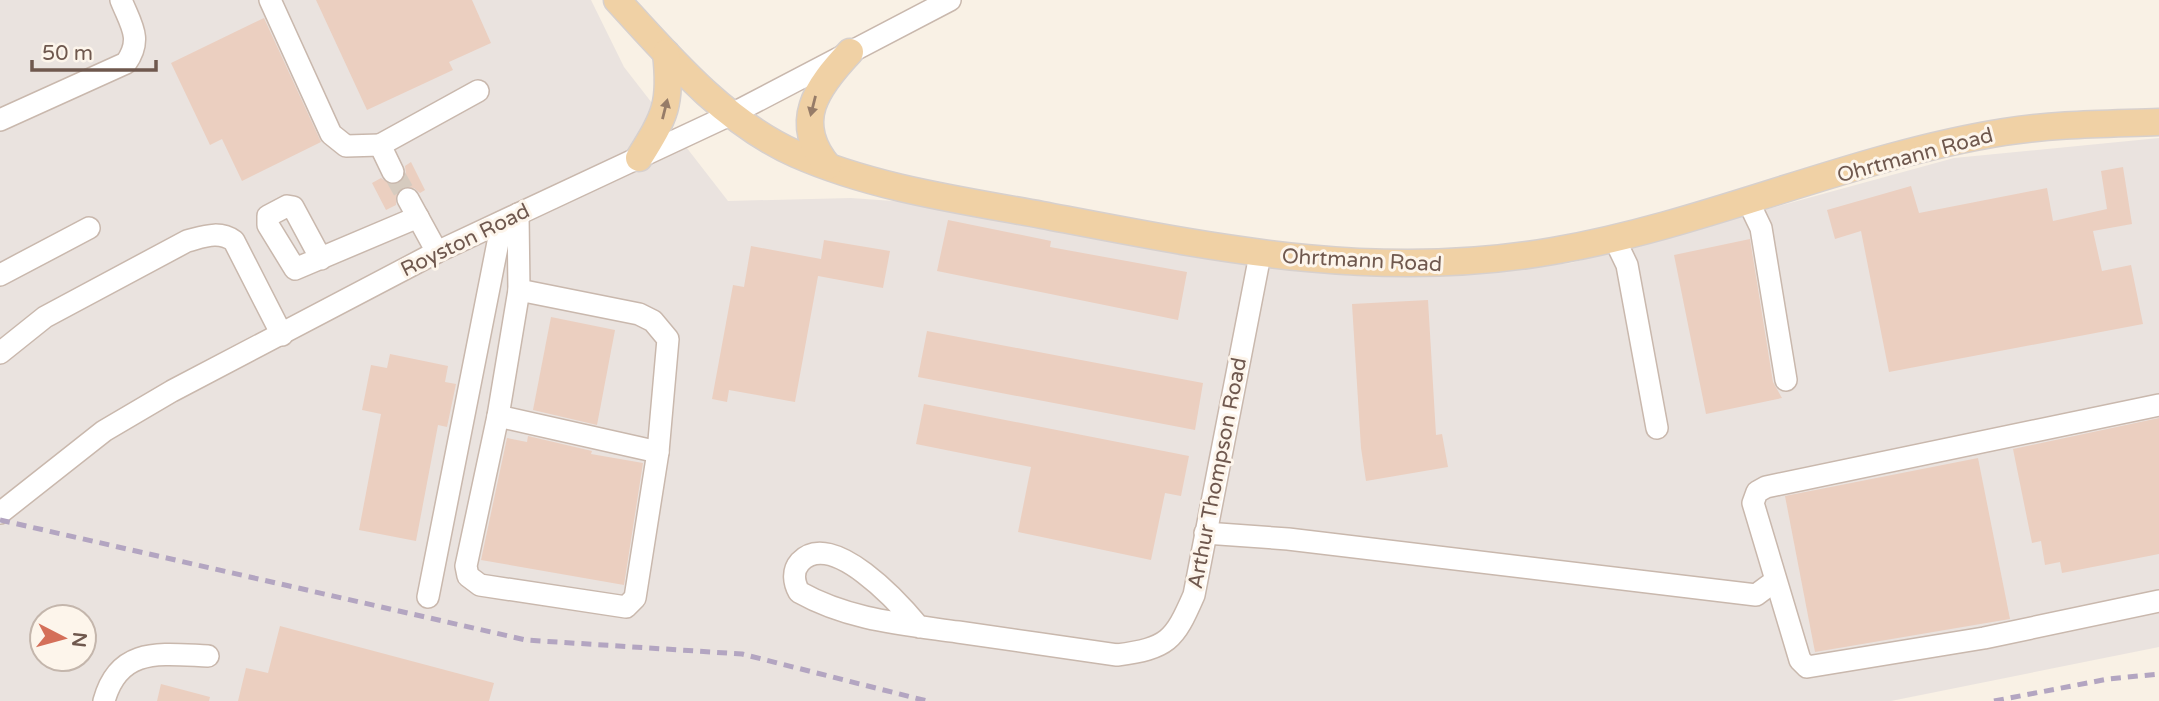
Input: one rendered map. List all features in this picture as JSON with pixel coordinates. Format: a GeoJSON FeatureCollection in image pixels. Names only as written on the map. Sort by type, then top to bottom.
{"type":"FeatureCollection","features":[{"type":"Feature","properties":{"kind":"main road","name":"Ohrtmann Road"},"geometry":{"type":"LineString","coordinates":[[617,0],[666,53],[732,114],[793,153],[828,166],[911,191],[1260,255],[1354,263],[1450,265],[1553,251],[1614,238],[1919,151],[2002,132],[2159,122]]}},
{"type":"Feature","properties":{"kind":"main road"},"geometry":{"type":"LineString","coordinates":[[828,166],[817,153],[811,139],[810,115],[817,92],[850,52]]}},
{"type":"Feature","properties":{"kind":"main road"},"geometry":{"type":"LineString","coordinates":[[639,158],[663,119],[667,105],[666,53]]}},
{"type":"Feature","properties":{"kind":"street"},"geometry":{"type":"LineString","coordinates":[[0,120],[126,63],[135,51],[136,40],[121,0]]}},
{"type":"Feature","properties":{"kind":"street"},"geometry":{"type":"LineString","coordinates":[[270,0],[331,134],[338,143],[346,146],[380,145],[478,91]]}},
{"type":"Feature","properties":{"kind":"street","name":"Royston Road"},"geometry":{"type":"LineString","coordinates":[[0,513],[104,431],[172,391],[437,252],[732,114],[950,0]]}},
{"type":"Feature","properties":{"kind":"street"},"geometry":{"type":"LineString","coordinates":[[380,145],[393,172]]}},
{"type":"Feature","properties":{"kind":"street"},"geometry":{"type":"LineString","coordinates":[[1748,201],[1761,228],[1786,380]]}},
{"type":"Feature","properties":{"kind":"street"},"geometry":{"type":"LineString","coordinates":[[321,259],[413,208],[437,252]]}},
{"type":"Feature","properties":{"kind":"street"},"geometry":{"type":"LineString","coordinates":[[510,218],[519,290],[498,416],[466,566],[468,576],[480,585],[622,607],[630,605],[635,598],[658,452],[670,348],[664,331],[639,314],[530,290],[519,290]]}},
{"type":"Feature","properties":{"kind":"street"},"geometry":{"type":"LineString","coordinates":[[428,597],[510,218]]}},
{"type":"Feature","properties":{"kind":"street"},"geometry":{"type":"LineString","coordinates":[[0,275],[89,228]]}},
{"type":"Feature","properties":{"kind":"street"},"geometry":{"type":"LineString","coordinates":[[0,353],[45,317],[187,241],[212,234],[226,235],[234,241],[282,335]]}},
{"type":"Feature","properties":{"kind":"street"},"geometry":{"type":"LineString","coordinates":[[1614,238],[1627,265],[1657,428]]}},
{"type":"Feature","properties":{"kind":"street","name":"Arthur Thompson Road"},"geometry":{"type":"LineString","coordinates":[[919,627],[885,590],[852,563],[820,553],[802,560],[797,567],[794,579],[799,592],[830,610],[919,627],[1117,654],[1146,651],[1166,641],[1178,631],[1194,595],[1260,255]]}},
{"type":"Feature","properties":{"kind":"street"},"geometry":{"type":"LineString","coordinates":[[2159,405],[1766,487],[1757,492],[1753,503],[1800,660],[1811,668],[1984,638],[2159,601]]}},
{"type":"Feature","properties":{"kind":"street"},"geometry":{"type":"LineString","coordinates":[[498,416],[658,452]]}},
{"type":"Feature","properties":{"kind":"street"},"geometry":{"type":"LineString","coordinates":[[1205,533],[1288,539],[1756,595],[1775,581]]}},
{"type":"Feature","properties":{"kind":"street"},"geometry":{"type":"LineString","coordinates":[[104,701],[109,681],[136,657],[208,656]]}},
{"type":"Feature","properties":{"kind":"shaded area"},"geometry":{"type":"Polygon","coordinates":[[[0,0],[591,0],[624,67],[728,201],[851,198],[949,205],[1217,260],[1355,276],[1452,275],[1571,263],[1954,158],[2159,138],[2159,647],[1891,701],[0,701],[0,0]]]}},
{"type":"Feature","properties":{"kind":"building"},"geometry":{"type":"Polygon","coordinates":[[[316,0],[472,0],[491,43],[449,62],[453,70],[367,110],[316,0]]]}},
{"type":"Feature","properties":{"kind":"building"},"geometry":{"type":"Polygon","coordinates":[[[264,18],[321,142],[242,181],[222,139],[210,145],[171,63],[264,18]]]}},
{"type":"Feature","properties":{"kind":"building"},"geometry":{"type":"Polygon","coordinates":[[[411,162],[425,190],[420,193],[414,188],[402,187],[397,193],[396,205],[386,210],[372,183],[381,178],[391,185],[399,183],[406,174],[405,166],[411,162]]]}},
{"type":"Feature","properties":{"kind":"building"},"geometry":{"type":"Polygon","coordinates":[[[2123,167],[2132,224],[2093,231],[2102,271],[2131,265],[2143,324],[1889,372],[1861,231],[1835,239],[1827,210],[1911,186],[1919,213],[2047,188],[2053,221],[2107,209],[2101,171],[2123,167]]]}},
{"type":"Feature","properties":{"kind":"building"},"geometry":{"type":"Polygon","coordinates":[[[948,220],[1051,241],[1050,247],[1187,272],[1178,320],[937,271],[948,220]]]}},
{"type":"Feature","properties":{"kind":"building"},"geometry":{"type":"Polygon","coordinates":[[[1750,239],[1773,382],[1782,398],[1706,414],[1674,255],[1750,239]]]}},
{"type":"Feature","properties":{"kind":"building"},"geometry":{"type":"Polygon","coordinates":[[[824,240],[890,251],[883,288],[818,276],[795,402],[729,390],[727,402],[712,399],[733,285],[744,287],[751,246],[821,259],[824,240]]]}},
{"type":"Feature","properties":{"kind":"building"},"geometry":{"type":"Polygon","coordinates":[[[1428,300],[1436,435],[1442,434],[1448,467],[1366,481],[1361,448],[1352,304],[1428,300]]]}},
{"type":"Feature","properties":{"kind":"building"},"geometry":{"type":"Polygon","coordinates":[[[551,317],[615,330],[597,425],[533,410],[551,317]]]}},
{"type":"Feature","properties":{"kind":"building"},"geometry":{"type":"Polygon","coordinates":[[[927,331],[1203,383],[1195,430],[918,377],[927,331]]]}},
{"type":"Feature","properties":{"kind":"building"},"geometry":{"type":"Polygon","coordinates":[[[390,354],[448,366],[445,382],[456,384],[447,427],[438,425],[416,541],[359,530],[381,414],[362,410],[371,365],[387,368],[390,354]]]}},
{"type":"Feature","properties":{"kind":"building"},"geometry":{"type":"Polygon","coordinates":[[[924,404],[1189,456],[1181,496],[1165,493],[1151,560],[1018,532],[1031,467],[916,444],[924,404]]]}},
{"type":"Feature","properties":{"kind":"building"},"geometry":{"type":"Polygon","coordinates":[[[2159,418],[2159,554],[2062,573],[2060,562],[2045,565],[2041,541],[2032,543],[2013,449],[2159,418]]]}},
{"type":"Feature","properties":{"kind":"building"},"geometry":{"type":"Polygon","coordinates":[[[528,436],[592,451],[591,454],[643,463],[624,585],[481,560],[507,438],[527,442],[528,436]]]}},
{"type":"Feature","properties":{"kind":"building"},"geometry":{"type":"Polygon","coordinates":[[[1978,458],[2010,619],[1815,652],[1785,496],[1978,458]]]}},
{"type":"Feature","properties":{"kind":"building"},"geometry":{"type":"Polygon","coordinates":[[[280,626],[494,683],[489,701],[238,701],[246,668],[268,673],[280,626]]]}},
{"type":"Feature","properties":{"kind":"building"},"geometry":{"type":"Polygon","coordinates":[[[161,684],[210,697],[209,701],[157,701],[161,684]]]}},
{"type":"Feature","properties":{"kind":"tunnel"},"geometry":{"type":"LineString","coordinates":[[393,172],[408,199]]}},
{"type":"Feature","properties":{"kind":"railway"},"geometry":{"type":"LineString","coordinates":[[0,520],[526,640],[742,654],[927,701]]}},
{"type":"Feature","properties":{"kind":"railway"},"geometry":{"type":"LineString","coordinates":[[1994,701],[2108,679],[2159,674]]}}]}
